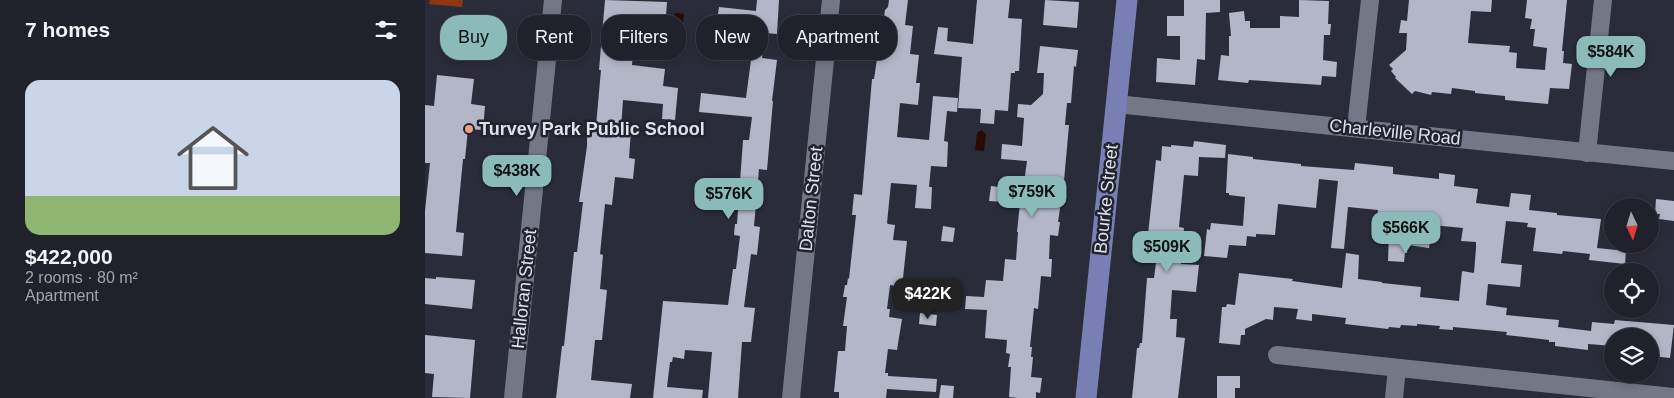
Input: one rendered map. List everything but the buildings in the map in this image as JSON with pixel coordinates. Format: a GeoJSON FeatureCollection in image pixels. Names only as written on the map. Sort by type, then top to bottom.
{"type":"FeatureCollection","features":[{"type":"Feature","properties":{"kind":"main road","name":"Bourke Street"},"geometry":{"type":"LineString","coordinates":[[1086,398],[1127,0]]}},
{"type":"Feature","properties":{"kind":"street","name":"Halloran Street"},"geometry":{"type":"LineString","coordinates":[[513,398],[553,0]]}},
{"type":"Feature","properties":{"kind":"street","name":"Dalton Street"},"geometry":{"type":"LineString","coordinates":[[791,398],[831,0]]}},
{"type":"Feature","properties":{"kind":"street"},"geometry":{"type":"LineString","coordinates":[[1356,128],[1370,0]]}},
{"type":"Feature","properties":{"kind":"street"},"geometry":{"type":"LineString","coordinates":[[1587,153],[1603,0]]}},
{"type":"Feature","properties":{"kind":"street","name":"Charleville Road"},"geometry":{"type":"LineString","coordinates":[[1116,104],[1674,161]]}},
{"type":"Feature","properties":{"kind":"street"},"geometry":{"type":"LineString","coordinates":[[1277,356],[1674,397]]}},
{"type":"Feature","properties":{"kind":"street"},"geometry":{"type":"LineString","coordinates":[[1394,398],[1397,368]]}},
{"type":"Feature","properties":{"kind":"shaded area"},"geometry":{"type":"Polygon","coordinates":[[[430,0],[463,0],[462,7],[429,4],[430,0]]]}},
{"type":"Feature","properties":{"kind":"shaded area"},"geometry":{"type":"Polygon","coordinates":[[[981,130],[986,134],[984,151],[975,150],[977,133],[981,130]]]}},
{"type":"Feature","properties":{"kind":"place","name":"Turvey Park Public School"},"geometry":{"type":"Point","coordinates":[469,129]}}]}
